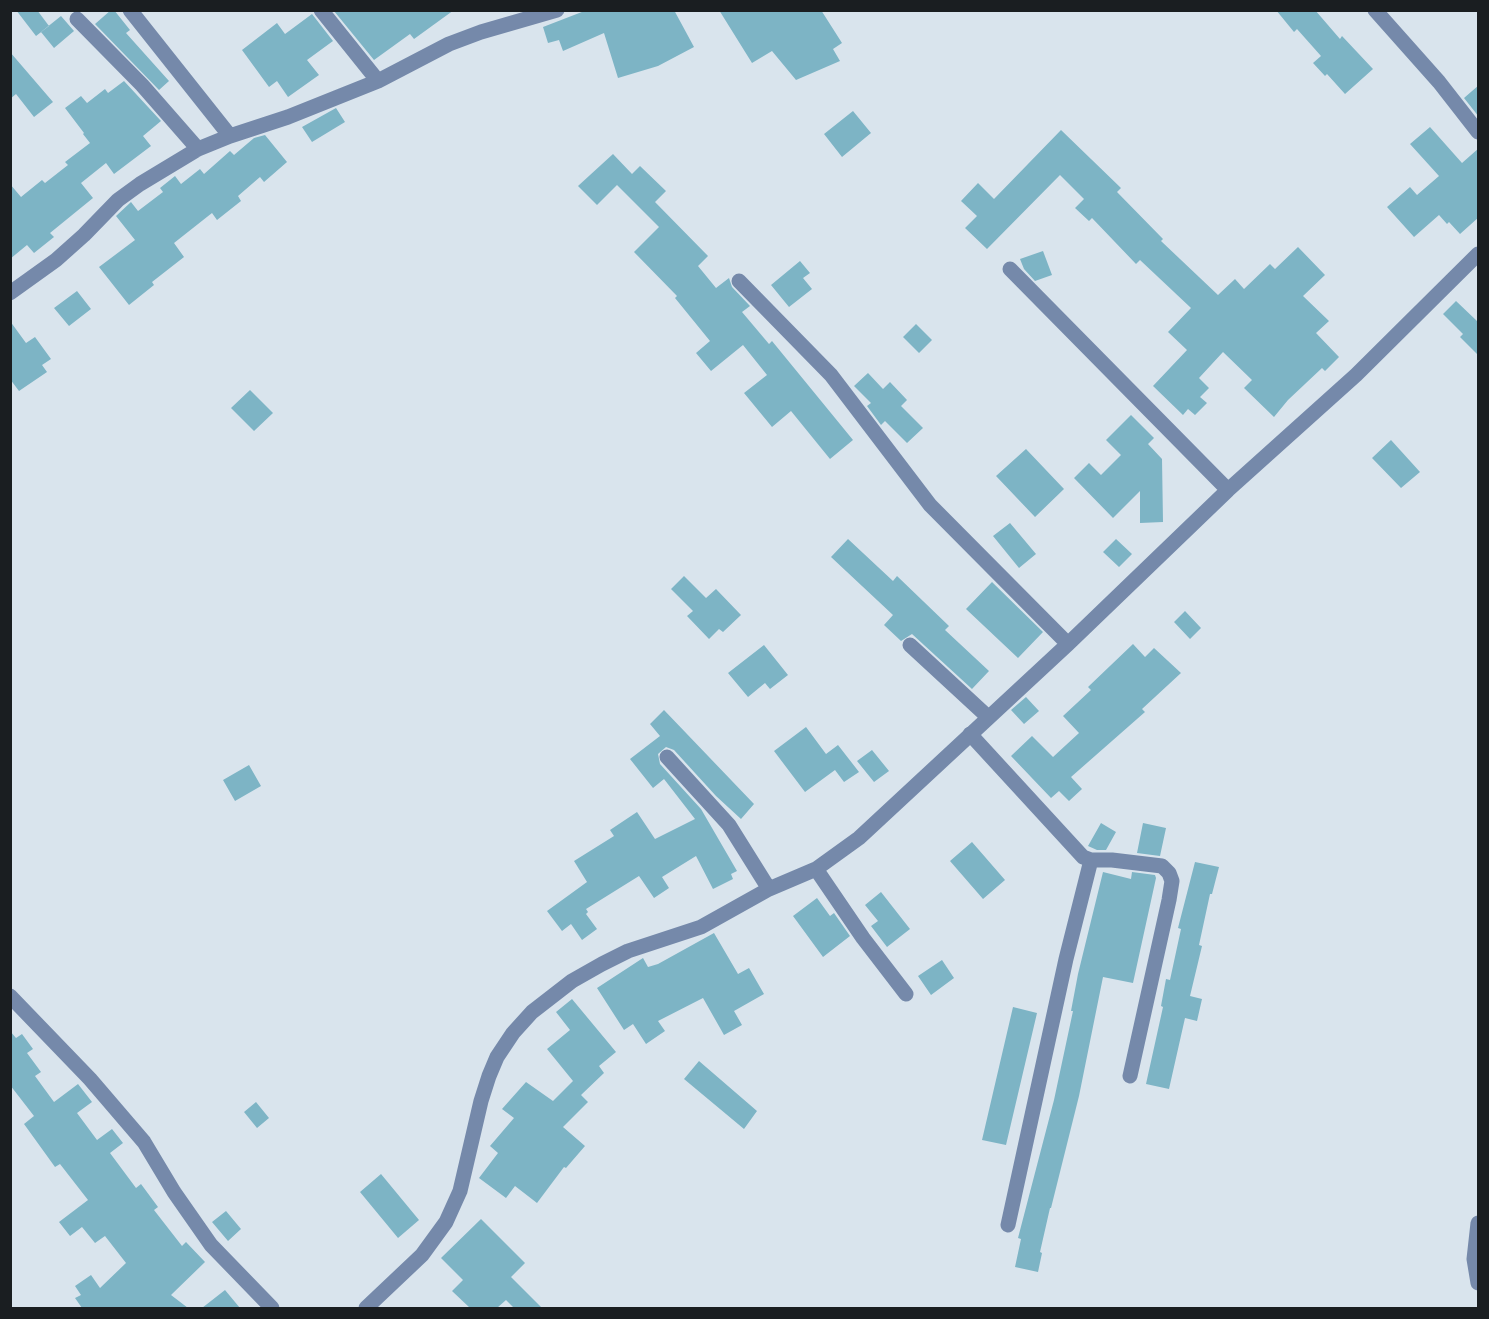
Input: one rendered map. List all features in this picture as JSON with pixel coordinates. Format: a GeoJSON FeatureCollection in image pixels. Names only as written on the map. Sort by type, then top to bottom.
{"type":"FeatureCollection","features":[{"type":"Feature","properties":{"kind":"street"},"geometry":{"type":"LineString","coordinates":[[130,10],[230,136]]}},
{"type":"Feature","properties":{"kind":"street"},"geometry":{"type":"LineString","coordinates":[[321,10],[378,81]]}},
{"type":"Feature","properties":{"kind":"street"},"geometry":{"type":"LineString","coordinates":[[10,293],[56,260],[118,200],[198,149],[288,117],[378,81],[449,44],[481,32],[557,10]]}},
{"type":"Feature","properties":{"kind":"street"},"geometry":{"type":"LineString","coordinates":[[1375,10],[1439,82],[1479,132]]}},
{"type":"Feature","properties":{"kind":"street"},"geometry":{"type":"LineString","coordinates":[[77,19],[142,85],[198,149]]}},
{"type":"Feature","properties":{"kind":"street"},"geometry":{"type":"LineString","coordinates":[[366,1308],[422,1255],[446,1222],[460,1191],[489,1076],[497,1057],[513,1033],[532,1012],[572,981],[602,964],[628,951],[701,927],[769,889],[816,869],[859,838],[1068,644],[1228,490],[1356,375],[1479,254]]}},
{"type":"Feature","properties":{"kind":"street"},"geometry":{"type":"LineString","coordinates":[[1010,269],[1228,490]]}},
{"type":"Feature","properties":{"kind":"street"},"geometry":{"type":"LineString","coordinates":[[739,281],[831,375],[930,505],[1068,644]]}},
{"type":"Feature","properties":{"kind":"street"},"geometry":{"type":"LineString","coordinates":[[910,645],[988,717]]}},
{"type":"Feature","properties":{"kind":"street"},"geometry":{"type":"LineString","coordinates":[[970,734],[1034,801],[1083,857],[1091,860],[1162,866],[1169,873],[1172,881],[1130,1076]]}},
{"type":"Feature","properties":{"kind":"street"},"geometry":{"type":"LineString","coordinates":[[667,758],[729,825],[769,889]]}},
{"type":"Feature","properties":{"kind":"street"},"geometry":{"type":"LineString","coordinates":[[1008,1225],[1066,959],[1091,860]]}},
{"type":"Feature","properties":{"kind":"street"},"geometry":{"type":"LineString","coordinates":[[816,869],[863,938],[906,994]]}},
{"type":"Feature","properties":{"kind":"street"},"geometry":{"type":"LineString","coordinates":[[10,996],[90,1079],[144,1142],[192,1219],[212,1245],[272,1308]]}},
{"type":"Feature","properties":{"kind":"street"},"geometry":{"type":"LineString","coordinates":[[1479,1222],[1474,1259],[1479,1283]]}},
{"type":"Feature","properties":{"kind":"building"},"geometry":{"type":"Polygon","coordinates":[[[16,10],[37,10],[49,26],[36,36],[16,10]]]}},
{"type":"Feature","properties":{"kind":"building"},"geometry":{"type":"Polygon","coordinates":[[[114,10],[130,30],[126,33],[169,81],[159,90],[95,24],[114,10]]]}},
{"type":"Feature","properties":{"kind":"building"},"geometry":{"type":"Polygon","coordinates":[[[454,10],[414,39],[410,34],[374,60],[334,11],[454,10]]]}},
{"type":"Feature","properties":{"kind":"building"},"geometry":{"type":"Polygon","coordinates":[[[587,10],[674,10],[694,47],[658,66],[618,78],[604,33],[563,51],[559,40],[548,43],[543,27],[587,10]]]}},
{"type":"Feature","properties":{"kind":"building"},"geometry":{"type":"Polygon","coordinates":[[[719,10],[821,10],[842,43],[833,49],[840,61],[796,80],[772,51],[752,63],[719,10]]]}},
{"type":"Feature","properties":{"kind":"building"},"geometry":{"type":"Polygon","coordinates":[[[1276,10],[1315,10],[1340,39],[1342,36],[1373,69],[1345,94],[1327,74],[1325,76],[1313,63],[1321,56],[1297,29],[1294,32],[1276,10]]]}},
{"type":"Feature","properties":{"kind":"building"},"geometry":{"type":"Polygon","coordinates":[[[312,14],[333,41],[307,60],[319,75],[288,97],[277,81],[269,87],[242,50],[277,23],[285,34],[312,14]]]}},
{"type":"Feature","properties":{"kind":"building"},"geometry":{"type":"Polygon","coordinates":[[[61,16],[74,31],[54,48],[41,32],[61,16]]]}},
{"type":"Feature","properties":{"kind":"building"},"geometry":{"type":"Polygon","coordinates":[[[10,52],[53,102],[34,117],[16,94],[10,99],[10,52]]]}},
{"type":"Feature","properties":{"kind":"building"},"geometry":{"type":"Polygon","coordinates":[[[124,81],[161,121],[143,136],[151,146],[114,174],[106,163],[81,183],[93,198],[50,233],[54,237],[34,253],[27,245],[10,259],[10,184],[21,197],[42,180],[45,183],[68,165],[65,162],[90,143],[65,108],[81,96],[87,103],[105,89],[108,93],[124,81]]]}},
{"type":"Feature","properties":{"kind":"building"},"geometry":{"type":"Polygon","coordinates":[[[1479,85],[1479,117],[1464,98],[1479,85]]]}},
{"type":"Feature","properties":{"kind":"building"},"geometry":{"type":"Polygon","coordinates":[[[336,108],[345,122],[312,142],[302,127],[336,108]]]}},
{"type":"Feature","properties":{"kind":"building"},"geometry":{"type":"Polygon","coordinates":[[[853,111],[871,133],[842,157],[824,134],[853,111]]]}},
{"type":"Feature","properties":{"kind":"building"},"geometry":{"type":"Polygon","coordinates":[[[1430,127],[1462,163],[1479,148],[1479,217],[1460,234],[1439,215],[1414,237],[1387,207],[1410,187],[1417,195],[1439,176],[1410,144],[1430,127]]]}},
{"type":"Feature","properties":{"kind":"building"},"geometry":{"type":"Polygon","coordinates":[[[1061,130],[1121,188],[1117,192],[1163,239],[1161,241],[1218,295],[1235,279],[1244,289],[1270,264],[1275,269],[1298,247],[1325,275],[1303,296],[1329,321],[1316,333],[1339,357],[1325,371],[1322,368],[1288,400],[1274,417],[1244,388],[1252,380],[1223,352],[1199,378],[1209,388],[1200,397],[1207,403],[1195,415],[1188,409],[1183,415],[1153,386],[1187,350],[1168,332],[1191,308],[1140,260],[1136,264],[1092,218],[1089,221],[1075,208],[1084,199],[1060,175],[987,249],[965,228],[977,216],[961,201],[978,183],[994,199],[1061,130]]]}},
{"type":"Feature","properties":{"kind":"building"},"geometry":{"type":"Polygon","coordinates":[[[265,135],[287,162],[264,182],[260,177],[238,196],[241,201],[217,220],[212,213],[174,243],[184,257],[152,282],[154,285],[129,305],[99,267],[135,240],[116,216],[131,202],[138,211],[163,192],[160,188],[175,176],[181,184],[200,169],[204,174],[230,151],[234,155],[254,138],[265,135]]]}},
{"type":"Feature","properties":{"kind":"building"},"geometry":{"type":"Polygon","coordinates":[[[613,154],[632,174],[640,166],[666,191],[655,202],[708,256],[698,266],[716,288],[729,278],[732,287],[750,306],[742,312],[769,344],[772,341],[853,440],[830,459],[791,411],[772,427],[744,393],[767,375],[743,345],[711,371],[696,353],[710,341],[675,298],[677,296],[634,252],[659,227],[617,185],[597,205],[578,186],[613,154]]]}},
{"type":"Feature","properties":{"kind":"building"},"geometry":{"type":"Polygon","coordinates":[[[1043,251],[1052,275],[1035,281],[1024,269],[1020,259],[1043,251]]]}},
{"type":"Feature","properties":{"kind":"building"},"geometry":{"type":"Polygon","coordinates":[[[800,261],[810,273],[803,278],[812,289],[789,307],[771,285],[800,261]]]}},
{"type":"Feature","properties":{"kind":"building"},"geometry":{"type":"Polygon","coordinates":[[[77,291],[91,309],[69,326],[54,308],[77,291]]]}},
{"type":"Feature","properties":{"kind":"building"},"geometry":{"type":"Polygon","coordinates":[[[1456,301],[1477,321],[1479,320],[1479,356],[1460,337],[1463,334],[1443,314],[1456,301]]]}},
{"type":"Feature","properties":{"kind":"building"},"geometry":{"type":"Polygon","coordinates":[[[10,321],[26,343],[35,337],[51,359],[42,365],[47,372],[19,391],[10,379],[10,321]]]}},
{"type":"Feature","properties":{"kind":"building"},"geometry":{"type":"Polygon","coordinates":[[[916,324],[932,340],[919,353],[903,337],[916,324]]]}},
{"type":"Feature","properties":{"kind":"building"},"geometry":{"type":"Polygon","coordinates":[[[868,373],[883,389],[890,382],[907,400],[901,406],[923,428],[907,443],[885,421],[881,425],[867,406],[871,403],[854,386],[868,373]]]}},
{"type":"Feature","properties":{"kind":"building"},"geometry":{"type":"Polygon","coordinates":[[[250,390],[273,413],[254,431],[231,408],[250,390]]]}},
{"type":"Feature","properties":{"kind":"building"},"geometry":{"type":"Polygon","coordinates":[[[1131,415],[1154,438],[1148,444],[1162,459],[1163,522],[1140,523],[1140,491],[1113,518],[1074,478],[1089,463],[1101,475],[1121,455],[1106,440],[1131,415]]]}},
{"type":"Feature","properties":{"kind":"building"},"geometry":{"type":"Polygon","coordinates":[[[1391,440],[1420,472],[1401,488],[1372,458],[1391,440]]]}},
{"type":"Feature","properties":{"kind":"building"},"geometry":{"type":"Polygon","coordinates":[[[1026,449],[1064,489],[1035,517],[996,476],[1026,449]]]}},
{"type":"Feature","properties":{"kind":"building"},"geometry":{"type":"Polygon","coordinates":[[[1010,523],[1036,554],[1019,568],[993,536],[1010,523]]]}},
{"type":"Feature","properties":{"kind":"building"},"geometry":{"type":"Polygon","coordinates":[[[848,539],[893,581],[897,576],[949,626],[945,630],[989,671],[972,689],[912,634],[901,641],[884,625],[893,615],[831,557],[848,539]]]}},
{"type":"Feature","properties":{"kind":"building"},"geometry":{"type":"Polygon","coordinates":[[[1116,539],[1132,554],[1119,567],[1103,552],[1116,539]]]}},
{"type":"Feature","properties":{"kind":"building"},"geometry":{"type":"Polygon","coordinates":[[[684,576],[706,598],[716,589],[741,615],[723,632],[719,629],[709,639],[687,616],[693,611],[671,589],[684,576]]]}},
{"type":"Feature","properties":{"kind":"building"},"geometry":{"type":"Polygon","coordinates":[[[992,582],[1043,632],[1018,658],[966,609],[992,582]]]}},
{"type":"Feature","properties":{"kind":"building"},"geometry":{"type":"Polygon","coordinates":[[[1185,611],[1201,628],[1190,639],[1174,622],[1185,611]]]}},
{"type":"Feature","properties":{"kind":"building"},"geometry":{"type":"Polygon","coordinates":[[[1133,644],[1145,657],[1154,648],[1181,673],[1142,709],[1145,712],[1071,777],[1082,789],[1069,801],[1059,791],[1051,798],[1011,756],[1032,736],[1053,757],[1079,733],[1063,716],[1091,690],[1088,687],[1133,644]]]}},
{"type":"Feature","properties":{"kind":"building"},"geometry":{"type":"Polygon","coordinates":[[[764,645],[788,675],[770,689],[765,683],[748,697],[728,673],[764,645]]]}},
{"type":"Feature","properties":{"kind":"building"},"geometry":{"type":"Polygon","coordinates":[[[1026,697],[1039,711],[1024,724],[1011,710],[1026,697]]]}},
{"type":"Feature","properties":{"kind":"building"},"geometry":{"type":"Polygon","coordinates":[[[664,710],[754,804],[741,819],[716,796],[674,750],[666,747],[658,754],[660,764],[701,809],[737,871],[731,874],[733,879],[713,889],[696,856],[662,877],[669,888],[654,898],[639,876],[586,909],[588,912],[586,914],[597,929],[582,940],[571,924],[562,931],[547,911],[587,882],[574,861],[614,836],[610,830],[637,812],[655,839],[695,819],[664,779],[653,788],[630,759],[660,736],[650,724],[664,710]]]}},
{"type":"Feature","properties":{"kind":"building"},"geometry":{"type":"Polygon","coordinates":[[[806,727],[826,754],[838,745],[859,772],[844,782],[835,770],[805,792],[774,751],[806,727]]]}},
{"type":"Feature","properties":{"kind":"building"},"geometry":{"type":"Polygon","coordinates":[[[872,750],[889,771],[874,782],[857,761],[872,750]]]}},
{"type":"Feature","properties":{"kind":"building"},"geometry":{"type":"Polygon","coordinates":[[[249,765],[261,786],[235,801],[223,780],[249,765]]]}},
{"type":"Feature","properties":{"kind":"building"},"geometry":{"type":"Polygon","coordinates":[[[1101,823],[1116,832],[1106,850],[1097,850],[1088,846],[1101,823]]]}},
{"type":"Feature","properties":{"kind":"building"},"geometry":{"type":"Polygon","coordinates":[[[1143,823],[1166,828],[1160,856],[1137,853],[1143,823]]]}},
{"type":"Feature","properties":{"kind":"building"},"geometry":{"type":"Polygon","coordinates":[[[972,842],[1005,880],[983,899],[950,861],[972,842]]]}},
{"type":"Feature","properties":{"kind":"building"},"geometry":{"type":"Polygon","coordinates":[[[1195,862],[1219,867],[1212,894],[1210,894],[1199,945],[1202,946],[1190,996],[1202,999],[1197,1021],[1185,1018],[1169,1089],[1146,1084],[1163,1007],[1161,1006],[1166,979],[1170,980],[1181,929],[1178,928],[1195,862]]]}},
{"type":"Feature","properties":{"kind":"building"},"geometry":{"type":"Polygon","coordinates":[[[1103,872],[1131,879],[1132,872],[1155,875],[1156,878],[1133,983],[1103,977],[1079,1096],[1040,1252],[1042,1253],[1038,1272],[1015,1267],[1021,1239],[1018,1238],[1054,1100],[1073,1011],[1071,1011],[1078,974],[1103,872]]]}},
{"type":"Feature","properties":{"kind":"building"},"geometry":{"type":"Polygon","coordinates":[[[881,892],[910,929],[887,947],[871,926],[878,921],[865,905],[881,892]]]}},
{"type":"Feature","properties":{"kind":"building"},"geometry":{"type":"Polygon","coordinates":[[[817,898],[830,916],[834,913],[850,936],[823,957],[793,916],[817,898]]]}},
{"type":"Feature","properties":{"kind":"building"},"geometry":{"type":"Polygon","coordinates":[[[714,933],[738,974],[749,968],[764,994],[734,1011],[742,1025],[724,1035],[703,998],[658,1021],[665,1031],[646,1044],[633,1024],[624,1030],[597,988],[643,958],[648,967],[658,964],[714,933]]]}},
{"type":"Feature","properties":{"kind":"building"},"geometry":{"type":"Polygon","coordinates":[[[942,960],[954,978],[931,995],[918,976],[942,960]]]}},
{"type":"Feature","properties":{"kind":"building"},"geometry":{"type":"Polygon","coordinates":[[[572,999],[616,1052],[599,1066],[604,1073],[581,1095],[588,1102],[563,1127],[585,1146],[566,1168],[564,1167],[537,1203],[515,1186],[506,1198],[479,1178],[498,1153],[490,1146],[514,1118],[502,1109],[526,1082],[553,1101],[573,1081],[547,1049],[570,1030],[556,1012],[572,999]]]}},
{"type":"Feature","properties":{"kind":"building"},"geometry":{"type":"Polygon","coordinates":[[[1013,1007],[1037,1013],[1006,1145],[982,1140],[1013,1007]]]}},
{"type":"Feature","properties":{"kind":"building"},"geometry":{"type":"Polygon","coordinates":[[[10,1031],[16,1038],[22,1034],[33,1049],[27,1053],[41,1072],[35,1076],[54,1102],[78,1084],[92,1102],[77,1113],[97,1140],[112,1129],[123,1143],[110,1153],[136,1188],[141,1184],[158,1207],[154,1210],[182,1246],[186,1242],[205,1262],[171,1295],[188,1308],[82,1308],[75,1298],[81,1295],[75,1286],[91,1275],[100,1288],[126,1263],[105,1236],[95,1243],[82,1227],[70,1236],[59,1222],[88,1200],[60,1164],[55,1167],[24,1124],[34,1116],[10,1085],[10,1031]]]}},
{"type":"Feature","properties":{"kind":"building"},"geometry":{"type":"Polygon","coordinates":[[[699,1061],[757,1111],[744,1129],[684,1079],[699,1061]]]}},
{"type":"Feature","properties":{"kind":"building"},"geometry":{"type":"Polygon","coordinates":[[[256,1102],[269,1118],[257,1128],[244,1112],[256,1102]]]}},
{"type":"Feature","properties":{"kind":"building"},"geometry":{"type":"Polygon","coordinates":[[[381,1174],[419,1220],[398,1238],[360,1192],[381,1174]]]}},
{"type":"Feature","properties":{"kind":"building"},"geometry":{"type":"Polygon","coordinates":[[[226,1211],[241,1229],[228,1241],[212,1222],[226,1211]]]}},
{"type":"Feature","properties":{"kind":"building"},"geometry":{"type":"Polygon","coordinates":[[[481,1219],[525,1263],[511,1277],[542,1308],[514,1308],[506,1300],[497,1308],[470,1308],[452,1291],[463,1280],[441,1258],[481,1219]]]}},
{"type":"Feature","properties":{"kind":"building"},"geometry":{"type":"Polygon","coordinates":[[[225,1290],[240,1308],[202,1308],[225,1290]]]}}]}
